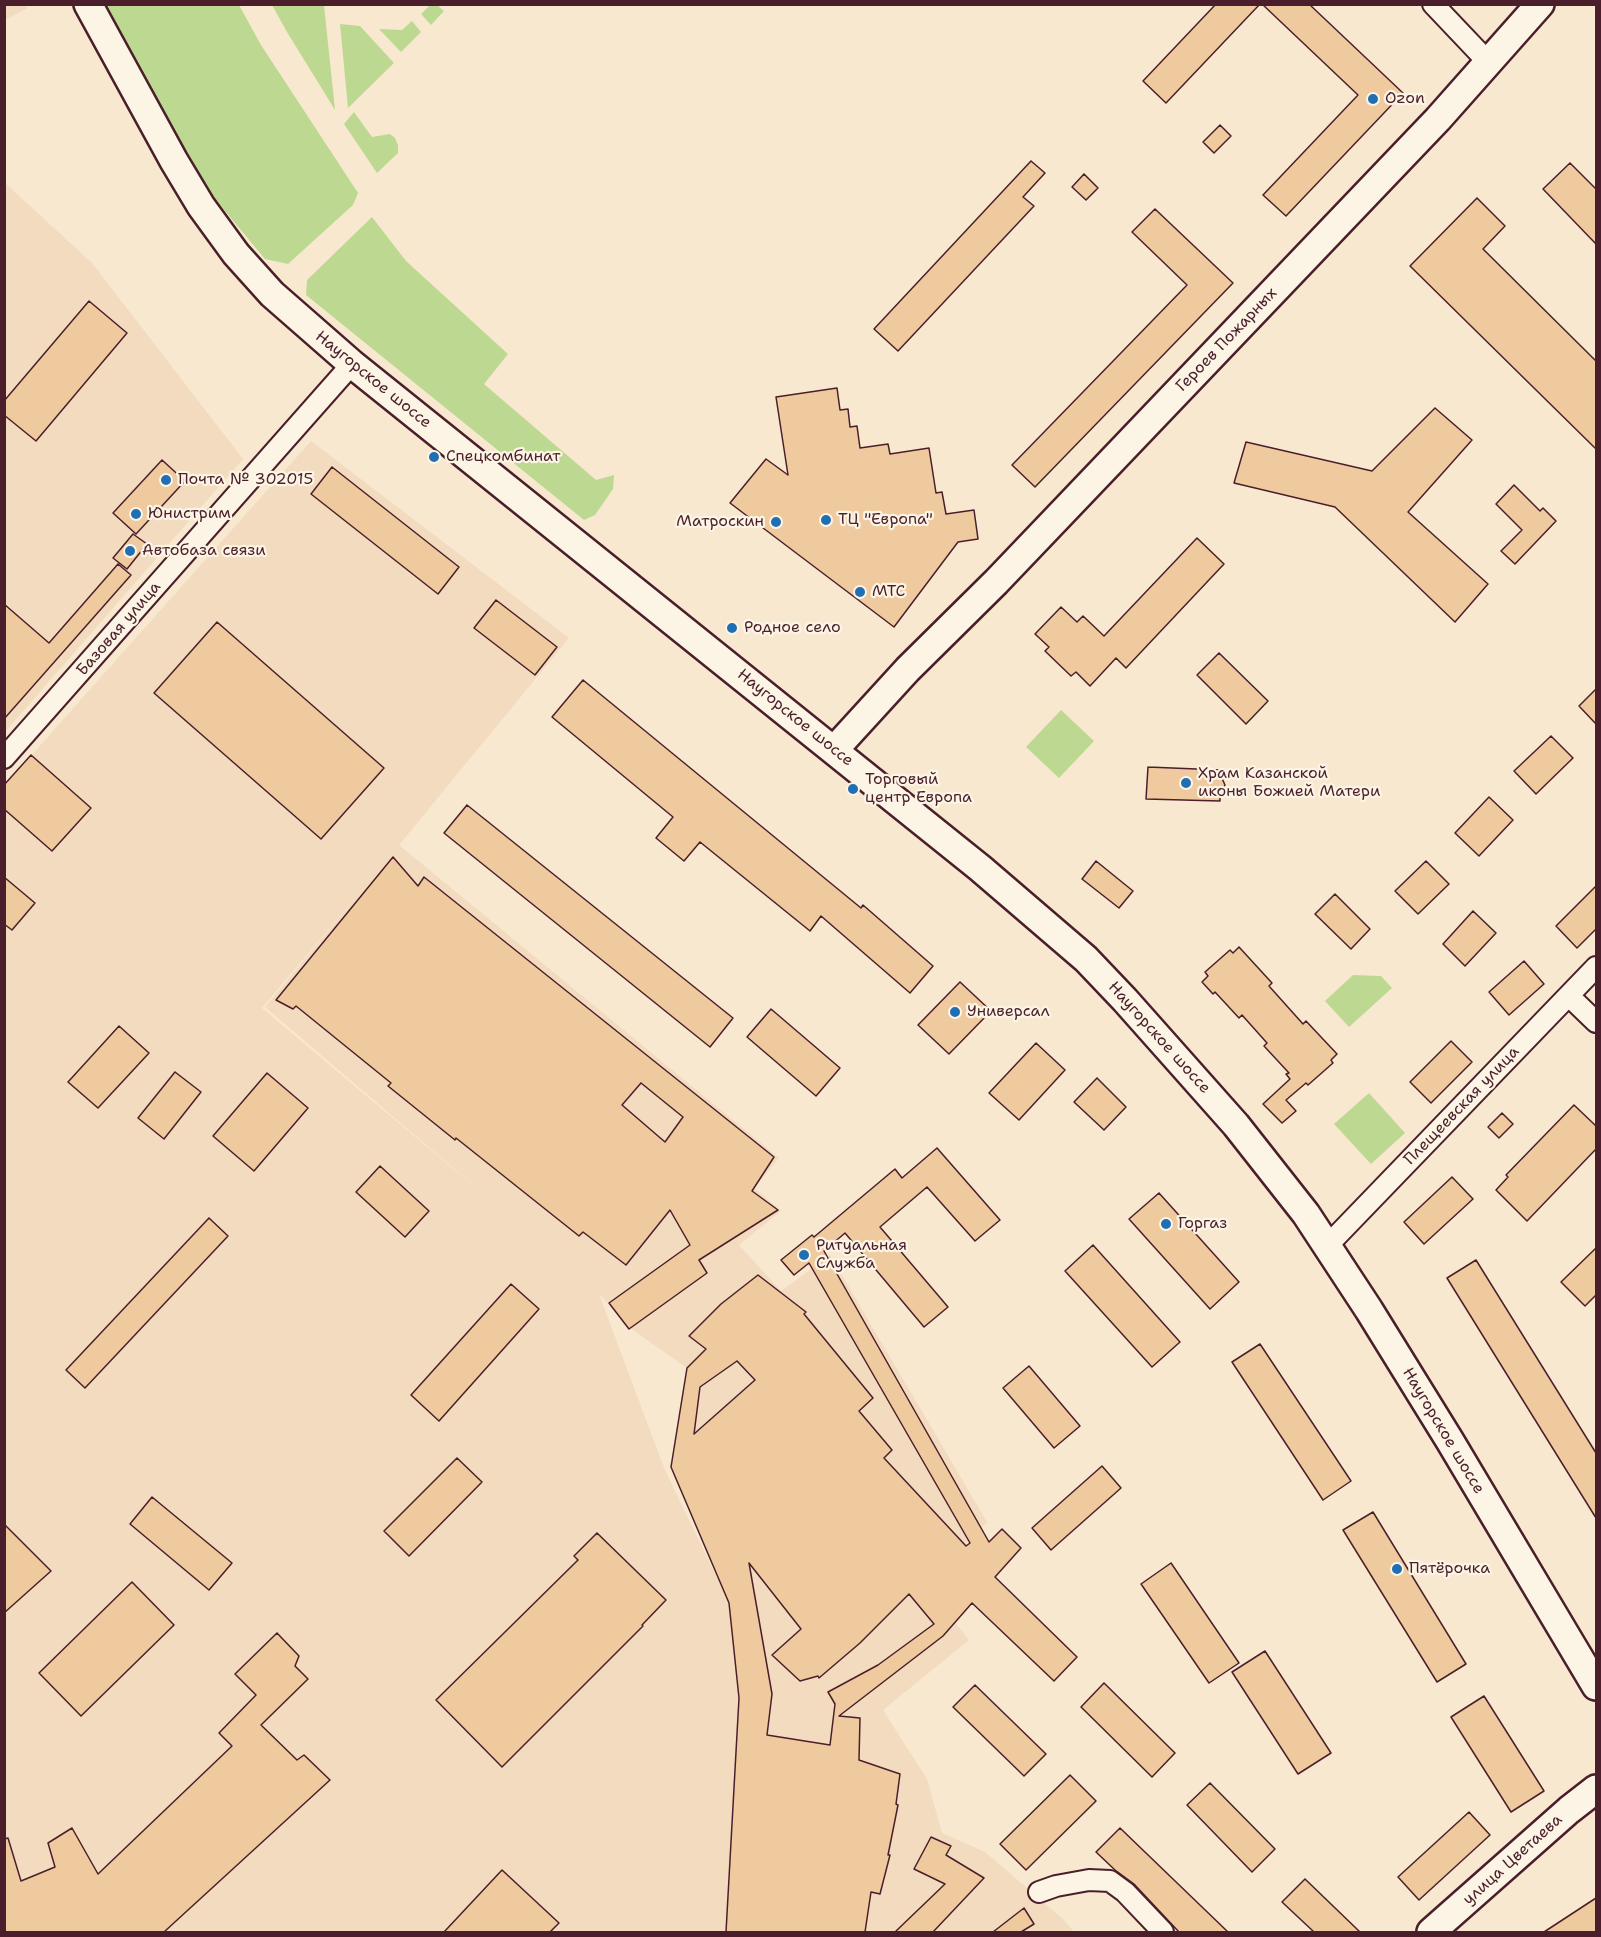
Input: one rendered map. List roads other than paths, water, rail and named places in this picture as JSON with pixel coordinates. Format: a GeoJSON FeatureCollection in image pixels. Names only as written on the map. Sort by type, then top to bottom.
{"type":"FeatureCollection","features":[{"type":"Feature","properties":{"kind":"main road","name":"Наугорское шоссе"},"geometry":{"type":"LineString","coordinates":[[88,4],[201,206],[236,254],[278,300],[352,364],[980,868],[1086,959],[1223,1109],[1267,1163],[1327,1245],[1450,1441],[1596,1686]]}},
{"type":"Feature","properties":{"kind":"main road","name":"Героев Пожарных"},"geometry":{"type":"LineString","coordinates":[[834,750],[908,669],[996,582],[1438,119],[1540,4]]}},
{"type":"Feature","properties":{"kind":"main road","name":"улица Цветаева"},"geometry":{"type":"LineString","coordinates":[[1431,1932],[1569,1810],[1596,1789]]}},
{"type":"Feature","properties":{"kind":"street"},"geometry":{"type":"LineString","coordinates":[[1433,4],[1488,62]]}},
{"type":"Feature","properties":{"kind":"street","name":"Базовая улица"},"geometry":{"type":"LineString","coordinates":[[4,758],[352,364]]}},
{"type":"Feature","properties":{"kind":"street","name":"Плещеевская улица"},"geometry":{"type":"LineString","coordinates":[[1327,1245],[1596,967]]}},
{"type":"Feature","properties":{"kind":"street"},"geometry":{"type":"LineString","coordinates":[[1569,996],[1596,1022]]}},
{"type":"Feature","properties":{"kind":"street"},"geometry":{"type":"LineString","coordinates":[[1039,1892],[1056,1886],[1089,1880],[1110,1881],[1163,1932]]}},
{"type":"Feature","properties":{"kind":"place","name":"Ozon"},"geometry":{"type":"Point","coordinates":[1373,99]}},
{"type":"Feature","properties":{"kind":"place","name":"Спецкомбинат"},"geometry":{"type":"Point","coordinates":[434,457]}},
{"type":"Feature","properties":{"kind":"place","name":"Почта № 302015"},"geometry":{"type":"Point","coordinates":[166,480]}},
{"type":"Feature","properties":{"kind":"place","name":"Юнистрим"},"geometry":{"type":"Point","coordinates":[136,514]}},
{"type":"Feature","properties":{"kind":"place","name":"ТЦ \"Европа\""},"geometry":{"type":"Point","coordinates":[826,520]}},
{"type":"Feature","properties":{"kind":"place","name":"Матроскин"},"geometry":{"type":"Point","coordinates":[776,522]}},
{"type":"Feature","properties":{"kind":"place","name":"Автобаза связи"},"geometry":{"type":"Point","coordinates":[130,551]}},
{"type":"Feature","properties":{"kind":"place","name":"МТС"},"geometry":{"type":"Point","coordinates":[860,592]}},
{"type":"Feature","properties":{"kind":"place","name":"Родное село"},"geometry":{"type":"Point","coordinates":[732,628]}},
{"type":"Feature","properties":{"kind":"place","name":"Храм Казанской иконы Божией Матери"},"geometry":{"type":"Point","coordinates":[1186,783]}},
{"type":"Feature","properties":{"kind":"place","name":"Торговый центр Европа"},"geometry":{"type":"Point","coordinates":[853,789]}},
{"type":"Feature","properties":{"kind":"place","name":"Универсал"},"geometry":{"type":"Point","coordinates":[955,1012]}},
{"type":"Feature","properties":{"kind":"place","name":"Горгаз"},"geometry":{"type":"Point","coordinates":[1166,1224]}},
{"type":"Feature","properties":{"kind":"place","name":"Ритуальная Служба"},"geometry":{"type":"Point","coordinates":[804,1255]}},
{"type":"Feature","properties":{"kind":"place","name":"Пятёрочка"},"geometry":{"type":"Point","coordinates":[1397,1569]}}]}
